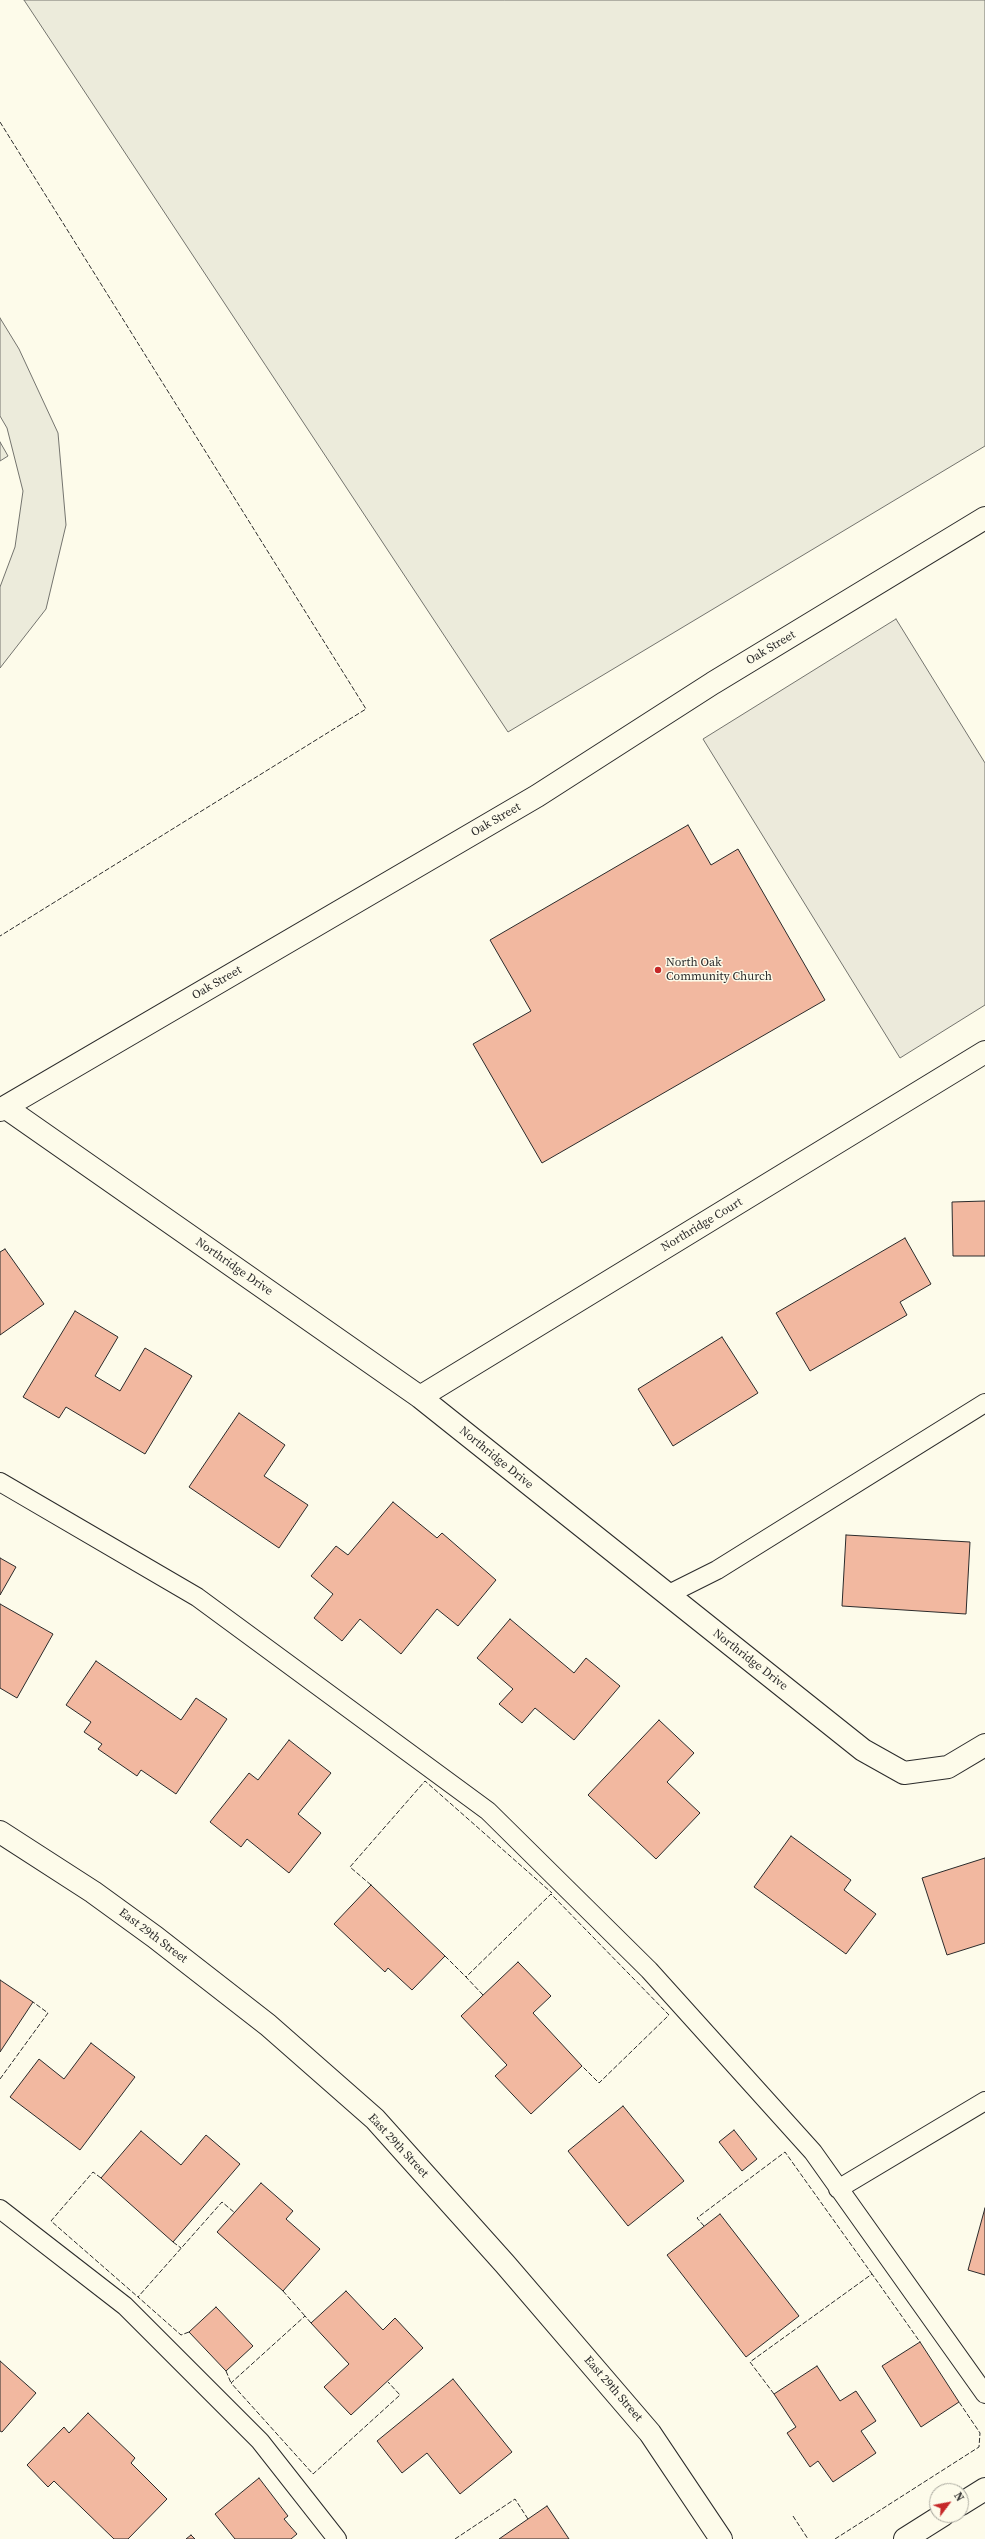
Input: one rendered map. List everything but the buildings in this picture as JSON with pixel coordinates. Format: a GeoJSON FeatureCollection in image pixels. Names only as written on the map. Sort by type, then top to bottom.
{"type":"FeatureCollection","features":[{"type":"Feature","properties":{"kind":"street","name":"Oak Street"},"geometry":{"type":"LineString","coordinates":[[2,1108],[537,796],[713,683],[985,518]]}},
{"type":"Feature","properties":{"kind":"street","name":"Northridge Court"},"geometry":{"type":"LineString","coordinates":[[420,1397],[985,1052]]}},
{"type":"Feature","properties":{"kind":"street","name":"Northridge Drive"},"geometry":{"type":"LineString","coordinates":[[2,1108],[420,1397],[667,1595],[864,1750],[904,1773],[948,1768],[985,1744]]}},
{"type":"Feature","properties":{"kind":"street","name":"East 29th Street"},"geometry":{"type":"LineString","coordinates":[[0,1832],[93,1892],[155,1937],[268,2025],[375,2119],[500,2259],[650,2433],[720,2539]]}},
{"type":"Feature","properties":{"kind":"street"},"geometry":{"type":"LineString","coordinates":[[969,2499],[985,2489]]}},
{"type":"Feature","properties":{"kind":"street"},"geometry":{"type":"LineString","coordinates":[[905,2539],[930,2523]]}},
{"type":"Feature","properties":{"kind":"lane"},"geometry":{"type":"LineString","coordinates":[[667,1595],[717,1570],[985,1403]]}},
{"type":"Feature","properties":{"kind":"lane"},"geometry":{"type":"LineString","coordinates":[[0,1482],[197,1597],[488,1811],[649,1970],[812,2152],[985,2394]]}},
{"type":"Feature","properties":{"kind":"lane"},"geometry":{"type":"LineString","coordinates":[[838,2189],[985,2101]]}},
{"type":"Feature","properties":{"kind":"lane"},"geometry":{"type":"LineString","coordinates":[[0,2209],[125,2306],[260,2441],[337,2539]]}},
{"type":"Feature","properties":{"kind":"shaded area"},"geometry":{"type":"Polygon","coordinates":[[[24,0],[985,0],[985,446],[508,732],[24,0]]]}},
{"type":"Feature","properties":{"kind":"shaded area"},"geometry":{"type":"Polygon","coordinates":[[[0,318],[19,349],[58,433],[66,525],[46,609],[0,668],[0,587],[15,547],[23,491],[7,428],[0,416],[0,318]]]}},
{"type":"Feature","properties":{"kind":"shaded area"},"geometry":{"type":"Polygon","coordinates":[[[0,442],[8,456],[0,461],[0,442]]]}},
{"type":"Feature","properties":{"kind":"shaded area"},"geometry":{"type":"Polygon","coordinates":[[[896,619],[985,763],[985,1005],[900,1058],[703,739],[896,619]]]}},
{"type":"Feature","properties":{"kind":"fence"},"geometry":{"type":"LineString","coordinates":[[0,122],[366,709],[0,936]]}},
{"type":"Feature","properties":{"kind":"fence"},"geometry":{"type":"LineString","coordinates":[[371,1885],[350,1867],[425,1781],[552,1893]]}},
{"type":"Feature","properties":{"kind":"fence"},"geometry":{"type":"LineString","coordinates":[[483,1995],[466,1977],[551,1894],[669,2015],[599,2083],[582,2066]]}},
{"type":"Feature","properties":{"kind":"fence"},"geometry":{"type":"LineString","coordinates":[[445,1956],[466,1977]]}},
{"type":"Feature","properties":{"kind":"fence"},"geometry":{"type":"LineString","coordinates":[[0,2079],[48,2013],[33,2002]]}},
{"type":"Feature","properties":{"kind":"fence"},"geometry":{"type":"LineString","coordinates":[[704,2226],[697,2218],[785,2152],[872,2274]]}},
{"type":"Feature","properties":{"kind":"fence"},"geometry":{"type":"LineString","coordinates":[[101,2178],[93,2172],[51,2221],[138,2297]]}},
{"type":"Feature","properties":{"kind":"fence"},"geometry":{"type":"LineString","coordinates":[[189,2332],[181,2335],[138,2297],[222,2202],[235,2213]]}},
{"type":"Feature","properties":{"kind":"fence"},"geometry":{"type":"LineString","coordinates":[[173,2242],[181,2248]]}},
{"type":"Feature","properties":{"kind":"fence"},"geometry":{"type":"LineString","coordinates":[[774,2394],[750,2362],[872,2274],[920,2342]]}},
{"type":"Feature","properties":{"kind":"fence"},"geometry":{"type":"LineString","coordinates":[[283,2291],[305,2316]]}},
{"type":"Feature","properties":{"kind":"fence"},"geometry":{"type":"LineString","coordinates":[[311,2323],[305,2316],[231,2383],[313,2474],[400,2395],[388,2382]]}},
{"type":"Feature","properties":{"kind":"fence"},"geometry":{"type":"LineString","coordinates":[[226,2371],[231,2383]]}},
{"type":"Feature","properties":{"kind":"fence"},"geometry":{"type":"LineString","coordinates":[[835,2539],[979,2447],[980,2433],[959,2402]]}},
{"type":"Feature","properties":{"kind":"fence"},"geometry":{"type":"LineString","coordinates":[[455,2539],[515,2499],[528,2519]]}},
{"type":"Feature","properties":{"kind":"fence"},"geometry":{"type":"LineString","coordinates":[[793,2516],[808,2539]]}},
{"type":"Feature","properties":{"kind":"place","name":"North Oak Community Church"},"geometry":{"type":"Point","coordinates":[658,970]}}]}
